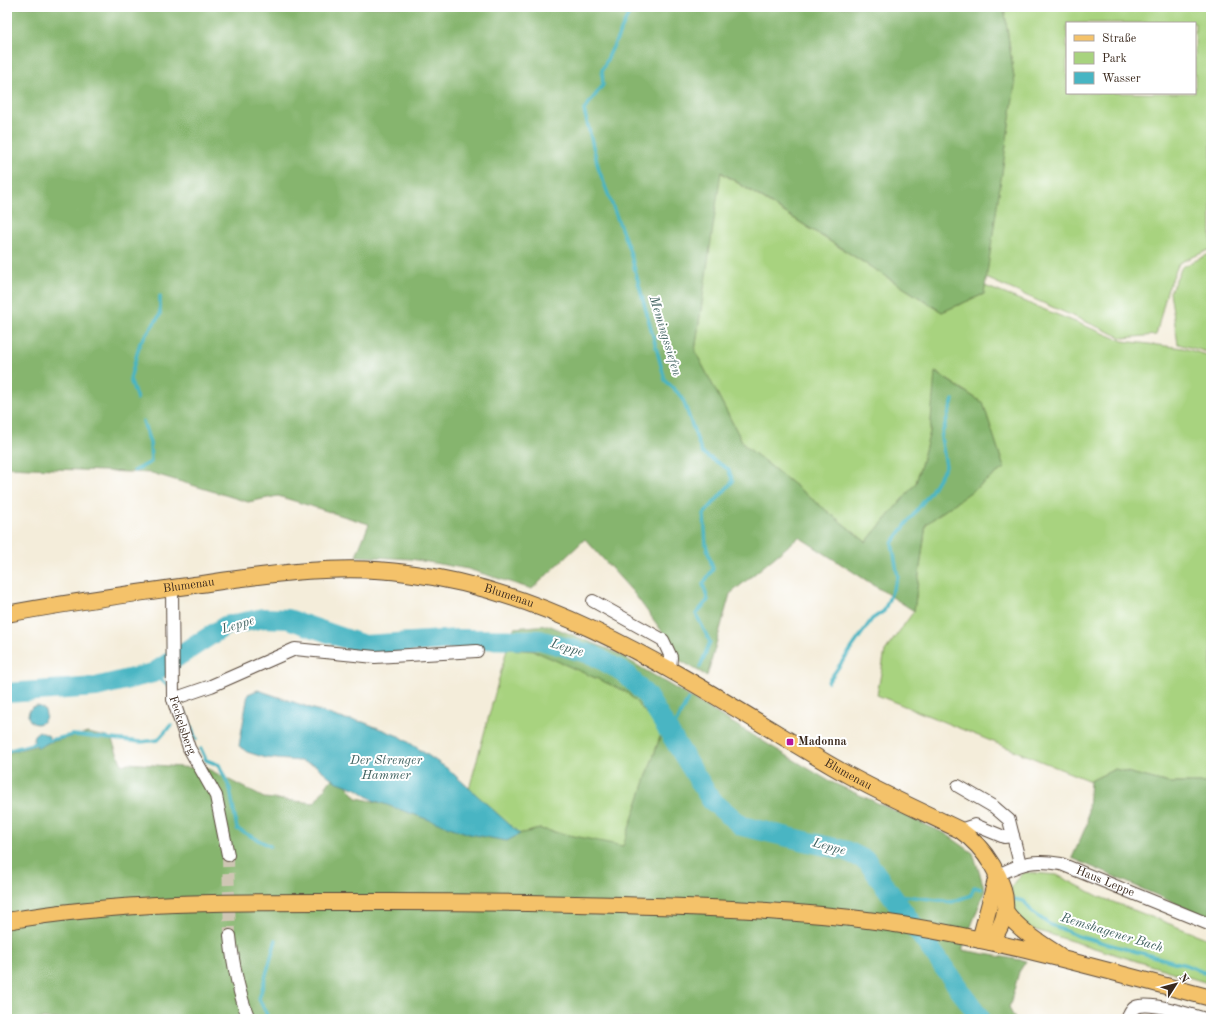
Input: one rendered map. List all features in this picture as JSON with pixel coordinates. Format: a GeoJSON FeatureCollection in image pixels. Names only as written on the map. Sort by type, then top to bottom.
{"type":"FeatureCollection","features":[{"type":"Feature","properties":{"kind":"main road","name":"Blumenau"},"geometry":{"type":"LineString","coordinates":[[7,614],[50,606],[288,572],[362,569],[408,572],[460,582],[507,595],[547,610],[618,641],[670,670],[835,768],[960,830],[972,838],[983,851],[998,875]]}},
{"type":"Feature","properties":{"kind":"main road"},"geometry":{"type":"LineString","coordinates":[[998,875],[1005,911],[1014,923],[1026,933],[1069,962]]}},
{"type":"Feature","properties":{"kind":"main road"},"geometry":{"type":"LineString","coordinates":[[986,941],[998,875]]}},
{"type":"Feature","properties":{"kind":"main road"},"geometry":{"type":"LineString","coordinates":[[7,921],[111,909],[197,904],[284,902],[502,902],[642,905],[764,911],[822,915],[901,924],[986,941],[1211,998]]}},
{"type":"Feature","properties":{"kind":"main road"},"geometry":{"type":"LineString","coordinates":[[986,941],[999,930],[1005,911]]}},
{"type":"Feature","properties":{"kind":"street","name":"Feckelsberg"},"geometry":{"type":"LineString","coordinates":[[172,588],[173,699],[189,748],[216,796],[228,856]]}},
{"type":"Feature","properties":{"kind":"street"},"geometry":{"type":"LineString","coordinates":[[593,601],[663,640],[671,657],[670,670]]}},
{"type":"Feature","properties":{"kind":"street"},"geometry":{"type":"LineString","coordinates":[[173,699],[212,686],[295,649],[375,657],[477,651]]}},
{"type":"Feature","properties":{"kind":"street"},"geometry":{"type":"LineString","coordinates":[[958,786],[994,807],[1009,820],[1020,864]]}},
{"type":"Feature","properties":{"kind":"street"},"geometry":{"type":"LineString","coordinates":[[960,830],[975,825],[1004,836],[1013,836]]}},
{"type":"Feature","properties":{"kind":"street","name":"Haus Leppe"},"geometry":{"type":"LineString","coordinates":[[998,875],[1020,864],[1040,861],[1061,864],[1211,925]]}},
{"type":"Feature","properties":{"kind":"street"},"geometry":{"type":"LineString","coordinates":[[230,936],[233,962],[243,1004],[249,1019]]}},
{"type":"Feature","properties":{"kind":"street"},"geometry":{"type":"LineString","coordinates":[[1127,1019],[1130,1011],[1138,1006],[1175,1011],[1205,1019]]}},
{"type":"Feature","properties":{"kind":"street"},"geometry":{"type":"LineString","coordinates":[[1162,1019],[1175,1011]]}},
{"type":"Feature","properties":{"kind":"green space"},"geometry":{"type":"Polygon","coordinates":[[[7,7],[1004,7],[1015,85],[984,294],[942,312],[721,172],[695,351],[744,445],[866,542],[916,483],[930,432],[935,372],[983,403],[1004,468],[926,524],[914,611],[799,537],[730,594],[707,676],[676,658],[667,638],[633,592],[585,539],[532,589],[468,569],[411,559],[356,556],[369,524],[278,496],[248,502],[152,473],[7,467],[7,7]]]}},
{"type":"Feature","properties":{"kind":"green space"},"geometry":{"type":"Polygon","coordinates":[[[1004,7],[1211,7],[1211,249],[1179,263],[1167,291],[1156,335],[1123,338],[986,278],[1015,85],[1004,7]]]}},
{"type":"Feature","properties":{"kind":"green space"},"geometry":{"type":"Polygon","coordinates":[[[720,172],[942,312],[984,294],[985,286],[1123,341],[1183,348],[1211,356],[1211,783],[1169,783],[1115,769],[1090,781],[877,695],[885,651],[914,611],[926,524],[1004,468],[983,403],[936,372],[930,432],[916,483],[866,542],[744,445],[695,351],[720,172]]]}},
{"type":"Feature","properties":{"kind":"green space"},"geometry":{"type":"Polygon","coordinates":[[[1211,253],[1211,353],[1178,344],[1170,292],[1182,267],[1211,253]]]}},
{"type":"Feature","properties":{"kind":"green space"},"geometry":{"type":"Polygon","coordinates":[[[548,625],[615,652],[829,781],[946,834],[973,853],[985,890],[962,950],[1026,961],[1019,972],[1009,1008],[1015,1019],[7,1019],[7,753],[87,733],[111,738],[122,765],[128,763],[208,769],[264,798],[314,803],[336,773],[357,798],[437,814],[500,838],[540,829],[623,846],[662,731],[627,692],[532,650],[507,649],[514,628],[548,625]]]}},
{"type":"Feature","properties":{"kind":"green space"},"geometry":{"type":"Polygon","coordinates":[[[507,649],[535,651],[627,692],[662,731],[623,847],[540,829],[500,838],[468,793],[507,649]]]}},
{"type":"Feature","properties":{"kind":"green space"},"geometry":{"type":"Polygon","coordinates":[[[1115,769],[1169,783],[1211,783],[1211,919],[1072,858],[1087,824],[1090,781],[1115,769]]]}},
{"type":"Feature","properties":{"kind":"green space"},"geometry":{"type":"Polygon","coordinates":[[[1023,872],[1057,875],[1100,897],[1211,940],[1211,984],[1026,927],[1014,909],[1011,888],[1023,872]]]}},
{"type":"Feature","properties":{"kind":"water","name":"Der Strenger Hammer"},"geometry":{"type":"Polygon","coordinates":[[[258,690],[340,718],[363,722],[401,737],[448,769],[520,834],[507,841],[469,834],[373,800],[357,789],[335,781],[315,765],[300,761],[266,758],[247,752],[239,746],[248,694],[258,690]]]}},
{"type":"Feature","properties":{"kind":"water"},"geometry":{"type":"Polygon","coordinates":[[[33,706],[41,706],[46,711],[44,722],[41,724],[33,724],[28,719],[28,711],[33,706]]]}},
{"type":"Feature","properties":{"kind":"water"},"geometry":{"type":"Polygon","coordinates":[[[39,731],[49,736],[48,743],[38,748],[33,740],[34,735],[39,731]]]}},
{"type":"Feature","properties":{"kind":"waterway","name":"Memingssiefen"},"geometry":{"type":"LineString","coordinates":[[632,7],[602,70],[603,85],[584,110],[599,170],[630,252],[665,380],[682,397],[702,453],[728,469],[733,481],[704,514],[706,545],[713,569],[703,584],[708,600],[696,614],[710,642],[700,667]]}},
{"type":"Feature","properties":{"kind":"waterway"},"geometry":{"type":"LineString","coordinates":[[137,399],[130,379],[140,343],[160,315],[160,296]]}},
{"type":"Feature","properties":{"kind":"waterway"},"geometry":{"type":"LineString","coordinates":[[828,682],[872,619],[884,611],[898,577],[892,543],[930,493],[946,466],[941,437],[953,400]]}},
{"type":"Feature","properties":{"kind":"waterway"},"geometry":{"type":"LineString","coordinates":[[134,471],[151,462],[150,443],[143,421]]}},
{"type":"Feature","properties":{"kind":"waterway","name":"Leppe"},"geometry":{"type":"LineString","coordinates":[[7,693],[96,687],[153,673],[225,626],[264,618],[288,619],[364,645],[459,639],[540,640],[593,655],[625,673],[647,696],[711,800],[742,826],[847,851],[867,861],[981,1019]]}},
{"type":"Feature","properties":{"kind":"waterway"},"geometry":{"type":"LineString","coordinates":[[153,673],[167,685]]}},
{"type":"Feature","properties":{"kind":"waterway","name":"Memingssiefen"},"geometry":{"type":"LineString","coordinates":[[671,734],[688,699]]}},
{"type":"Feature","properties":{"kind":"waterway"},"geometry":{"type":"LineString","coordinates":[[184,711],[196,739]]}},
{"type":"Feature","properties":{"kind":"waterway"},"geometry":{"type":"LineString","coordinates":[[46,741],[73,735],[141,742],[158,740],[171,725]]}},
{"type":"Feature","properties":{"kind":"waterway"},"geometry":{"type":"LineString","coordinates":[[7,751],[40,742]]}},
{"type":"Feature","properties":{"kind":"waterway"},"geometry":{"type":"LineString","coordinates":[[201,749],[206,760],[219,765],[230,789],[237,829],[270,846]]}},
{"type":"Feature","properties":{"kind":"waterway","name":"Remshagener Bach"},"geometry":{"type":"LineString","coordinates":[[891,894],[952,902],[971,895],[974,887],[981,889]]}},
{"type":"Feature","properties":{"kind":"waterway","name":"Remshagener Bach"},"geometry":{"type":"LineString","coordinates":[[1014,899],[1024,901],[1032,912],[1049,924],[1078,936],[1186,965],[1211,975]]}},
{"type":"Feature","properties":{"kind":"waterway"},"geometry":{"type":"LineString","coordinates":[[269,1019],[259,999],[276,940]]}},
{"type":"Feature","properties":{"kind":"tunnel"},"geometry":{"type":"LineString","coordinates":[[228,855],[230,936]]}},
{"type":"Feature","properties":{"kind":"place","name":"Madonna"},"geometry":{"type":"Point","coordinates":[790,742]}}]}
